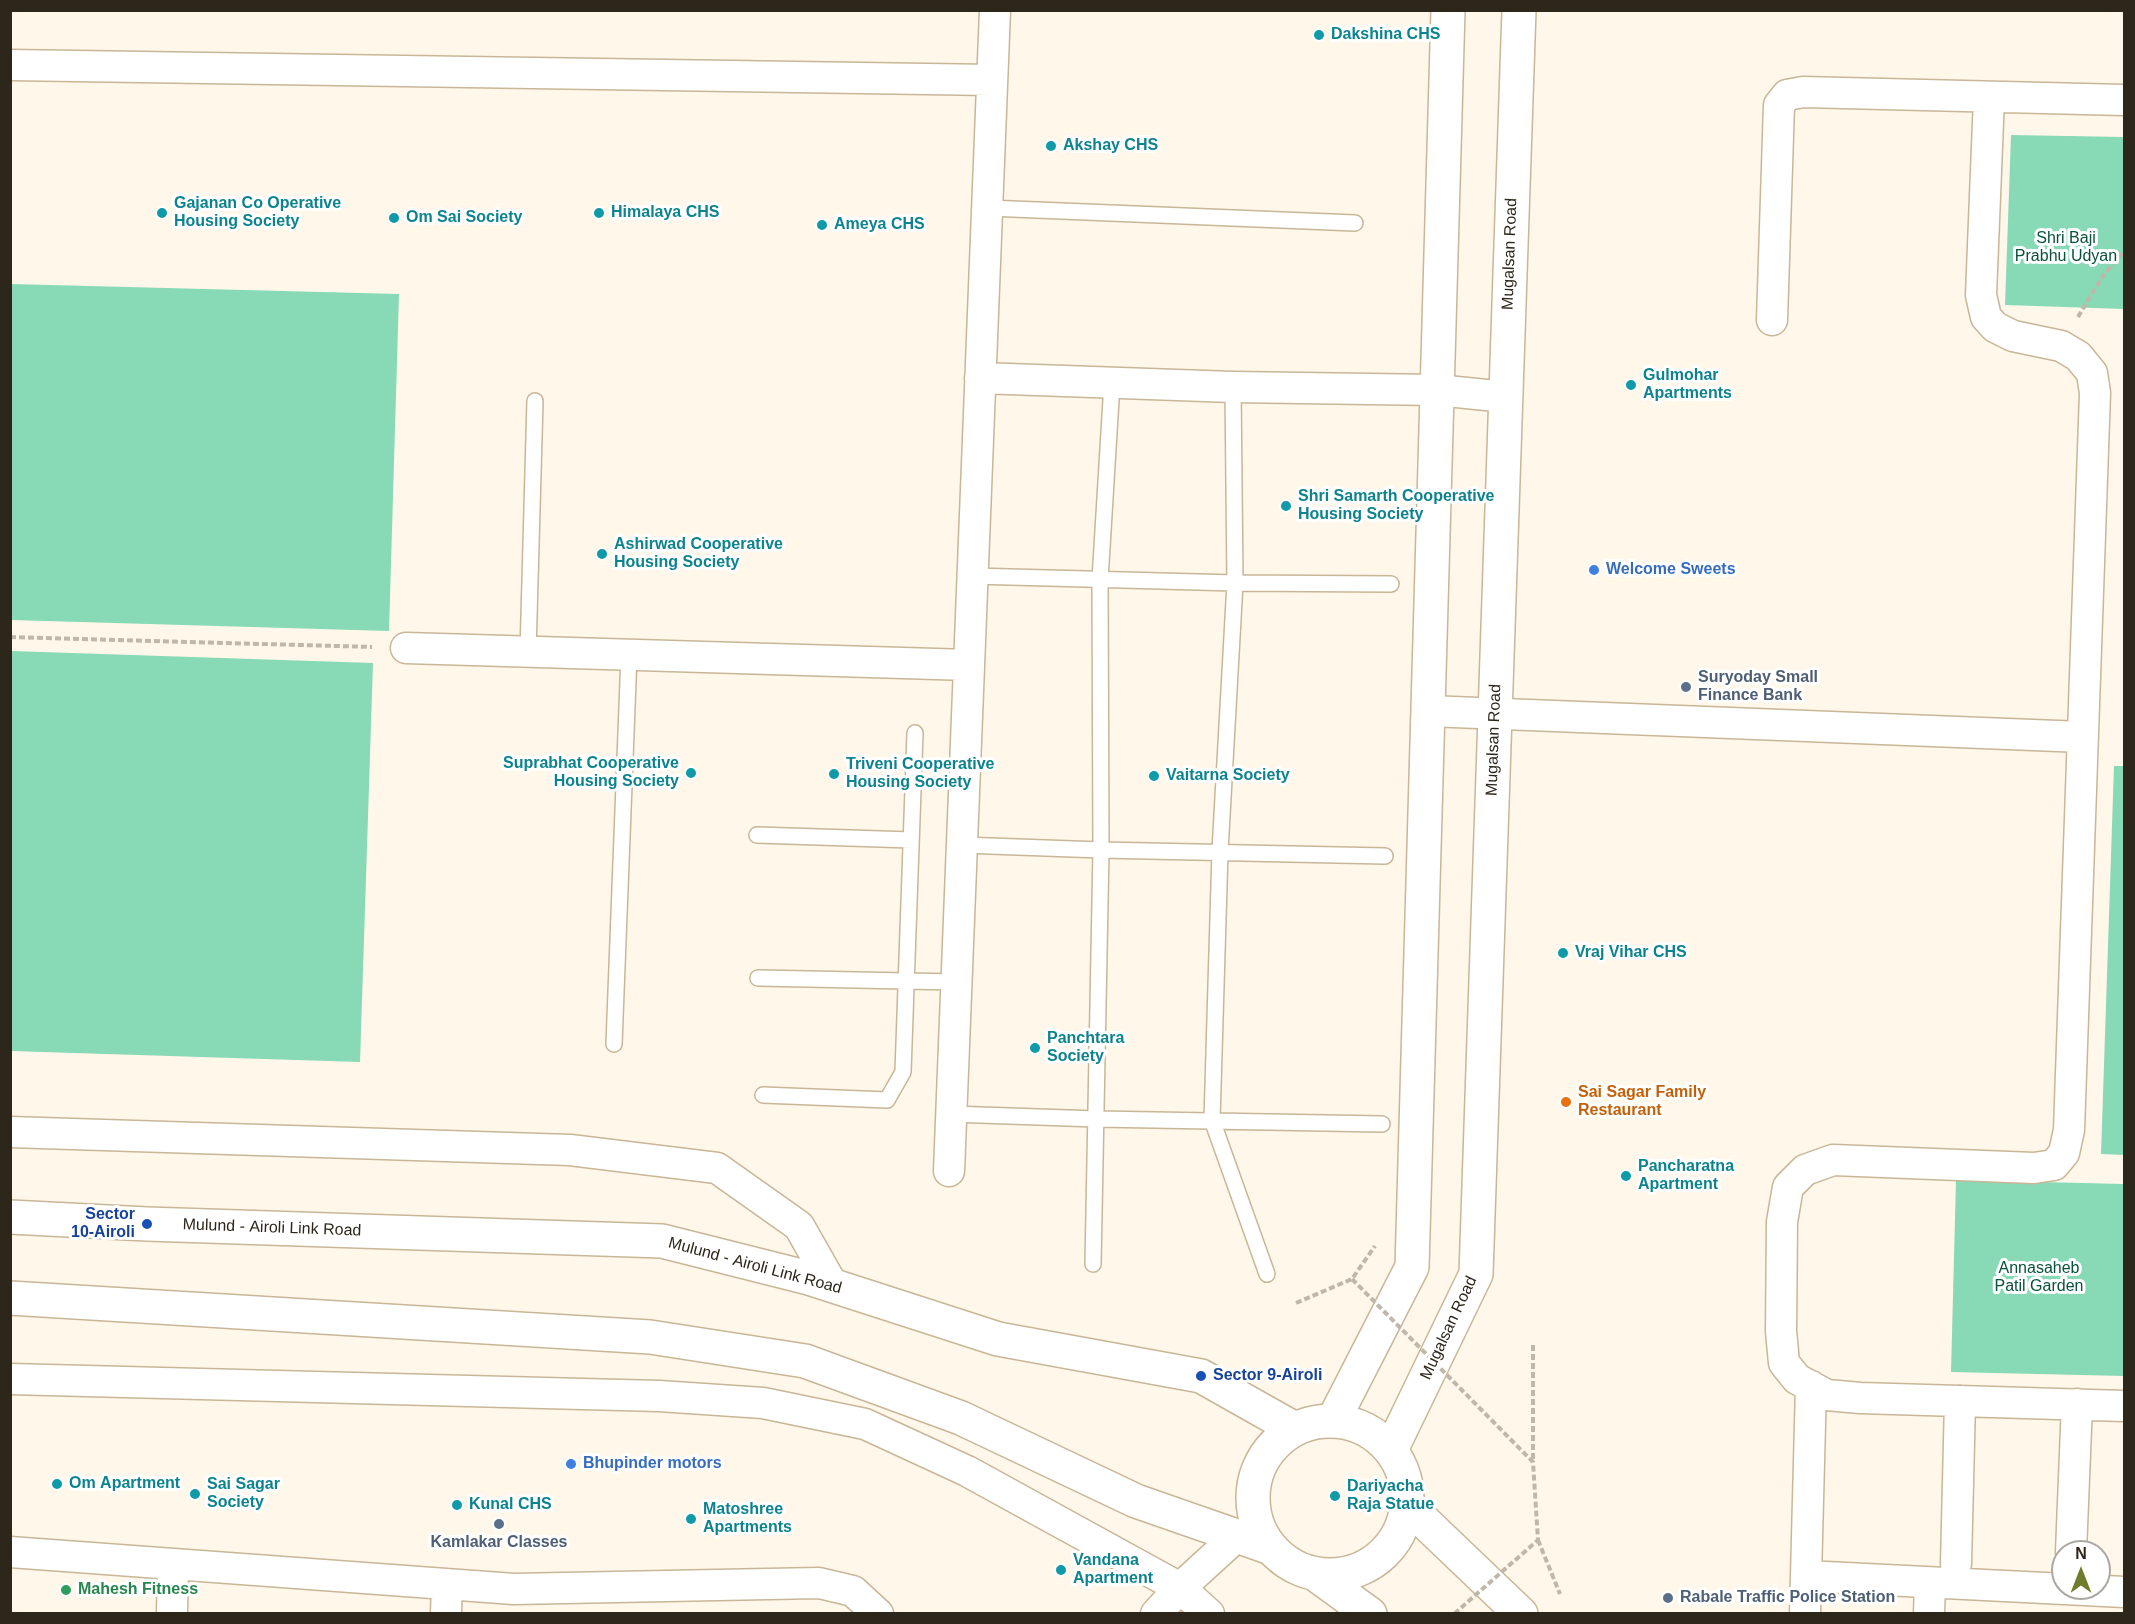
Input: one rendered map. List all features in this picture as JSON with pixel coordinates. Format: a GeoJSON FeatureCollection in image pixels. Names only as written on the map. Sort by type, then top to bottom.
{"type":"FeatureCollection","features":[{"type":"Feature","properties":{"kind":"main road"},"geometry":{"type":"LineString","coordinates":[[1334,1419],[1412,1267],[1448,10]]}},
{"type":"Feature","properties":{"kind":"main road","name":"Mugalsan Road"},"geometry":{"type":"LineString","coordinates":[[1391,1450],[1476,1274],[1519,10]]}},
{"type":"Feature","properties":{"kind":"main road","name":"Mulund - Airoli Link Road"},"geometry":{"type":"LineString","coordinates":[[10,1217],[147,1224],[662,1241],[833,1286],[998,1339],[1201,1376],[1295,1429]]}},
{"type":"Feature","properties":{"kind":"main road"},"geometry":{"type":"LineString","coordinates":[[10,1298],[650,1337],[805,1361],[961,1418],[1136,1501],[1271,1548]]}},
{"type":"Feature","properties":{"kind":"main road"},"geometry":{"type":"LineString","coordinates":[[1315,1574],[1340,1575],[1366,1567],[1386,1553],[1401,1532],[1409,1507],[1403,1468],[1381,1438],[1359,1424],[1334,1419],[1324,1420],[1284,1434],[1266,1453],[1255,1475],[1252,1501],[1258,1526],[1271,1548],[1291,1565],[1315,1574],[1370,1614]]}},
{"type":"Feature","properties":{"kind":"main road"},"geometry":{"type":"LineString","coordinates":[[1409,1507],[1521,1614]]}},
{"type":"Feature","properties":{"kind":"street"},"geometry":{"type":"LineString","coordinates":[[949,1171],[995,10]]}},
{"type":"Feature","properties":{"kind":"street"},"geometry":{"type":"LineString","coordinates":[[10,65],[992,80]]}},
{"type":"Feature","properties":{"kind":"street"},"geometry":{"type":"LineString","coordinates":[[1772,320],[1779,105],[1787,95],[1803,92],[2124,100]]}},
{"type":"Feature","properties":{"kind":"street"},"geometry":{"type":"LineString","coordinates":[[1989,97],[1981,295],[1986,317],[1995,327],[2013,336],[2061,346],[2078,356],[2092,374],[2095,393],[2069,1130],[2064,1153],[2054,1165],[2034,1168],[1833,1160],[1805,1170],[1788,1187],[1782,1222],[1781,1331],[1784,1362],[1797,1379],[1827,1395],[2124,1406]]}},
{"type":"Feature","properties":{"kind":"street"},"geometry":{"type":"LineString","coordinates":[[980,378],[1233,387],[1437,390],[1506,397]]}},
{"type":"Feature","properties":{"kind":"street"},"geometry":{"type":"LineString","coordinates":[[406,648],[969,665]]}},
{"type":"Feature","properties":{"kind":"street"},"geometry":{"type":"LineString","coordinates":[[1428,711],[2083,736]]}},
{"type":"Feature","properties":{"kind":"street"},"geometry":{"type":"LineString","coordinates":[[10,1132],[570,1150],[717,1168],[800,1226],[833,1286]]}},
{"type":"Feature","properties":{"kind":"street"},"geometry":{"type":"LineString","coordinates":[[10,1379],[659,1396],[763,1403],[865,1424],[967,1471],[1180,1588],[1209,1614]]}},
{"type":"Feature","properties":{"kind":"street"},"geometry":{"type":"LineString","coordinates":[[1805,1614],[1811,1386]]}},
{"type":"Feature","properties":{"kind":"street"},"geometry":{"type":"LineString","coordinates":[[1956,1564],[1960,1401]]}},
{"type":"Feature","properties":{"kind":"street"},"geometry":{"type":"LineString","coordinates":[[2071,1540],[2077,1404]]}},
{"type":"Feature","properties":{"kind":"street"},"geometry":{"type":"LineString","coordinates":[[1156,1614],[1180,1588],[1237,1536]]}},
{"type":"Feature","properties":{"kind":"street"},"geometry":{"type":"LineString","coordinates":[[10,1552],[514,1589],[819,1582],[853,1591],[878,1614]]}},
{"type":"Feature","properties":{"kind":"street"},"geometry":{"type":"LineString","coordinates":[[172,1614],[173,1564]]}},
{"type":"Feature","properties":{"kind":"street"},"geometry":{"type":"LineString","coordinates":[[1806,1576],[1930,1582],[2018,1600],[2114,1599]]}},
{"type":"Feature","properties":{"kind":"street"},"geometry":{"type":"LineString","coordinates":[[1929,1614],[1930,1582]]}},
{"type":"Feature","properties":{"kind":"street"},"geometry":{"type":"LineString","coordinates":[[446,1614],[447,1584]]}},
{"type":"Feature","properties":{"kind":"lane"},"geometry":{"type":"LineString","coordinates":[[988,208],[1355,224]]}},
{"type":"Feature","properties":{"kind":"lane"},"geometry":{"type":"LineString","coordinates":[[1093,1264],[1101,850],[1100,580],[1112,383]]}},
{"type":"Feature","properties":{"kind":"lane"},"geometry":{"type":"LineString","coordinates":[[1233,387],[1235,583],[1220,851],[1212,1120],[1267,1274]]}},
{"type":"Feature","properties":{"kind":"lane"},"geometry":{"type":"LineString","coordinates":[[528,652],[535,400]]}},
{"type":"Feature","properties":{"kind":"lane"},"geometry":{"type":"LineString","coordinates":[[973,576],[1235,583],[1391,584]]}},
{"type":"Feature","properties":{"kind":"lane"},"geometry":{"type":"LineString","coordinates":[[614,1044],[629,655]]}},
{"type":"Feature","properties":{"kind":"lane"},"geometry":{"type":"LineString","coordinates":[[763,1095],[888,1100],[903,1072],[915,733]]}},
{"type":"Feature","properties":{"kind":"lane"},"geometry":{"type":"LineString","coordinates":[[757,835],[911,840]]}},
{"type":"Feature","properties":{"kind":"lane"},"geometry":{"type":"LineString","coordinates":[[962,845],[1385,856]]}},
{"type":"Feature","properties":{"kind":"lane"},"geometry":{"type":"LineString","coordinates":[[758,978],[956,982]]}},
{"type":"Feature","properties":{"kind":"lane"},"geometry":{"type":"LineString","coordinates":[[951,1113],[1096,1119],[1382,1124]]}},
{"type":"Feature","properties":{"kind":"path"},"geometry":{"type":"LineString","coordinates":[[2061,346],[2102,277],[2124,250]]}},
{"type":"Feature","properties":{"kind":"path"},"geometry":{"type":"LineString","coordinates":[[10,638],[406,648]]}},
{"type":"Feature","properties":{"kind":"path"},"geometry":{"type":"LineString","coordinates":[[1296,1303],[1352,1279],[1533,1462]]}},
{"type":"Feature","properties":{"kind":"path"},"geometry":{"type":"LineString","coordinates":[[1533,1345],[1533,1462],[1538,1540],[1560,1594]]}},
{"type":"Feature","properties":{"kind":"path"},"geometry":{"type":"LineString","coordinates":[[1454,1614],[1538,1540]]}},
{"type":"Feature","properties":{"kind":"green space","name":"Shri Baji Prabhu Udyan"},"geometry":{"type":"Polygon","coordinates":[[[2011,135],[2124,137],[2124,309],[2005,305],[2011,135]]]}},
{"type":"Feature","properties":{"kind":"green space"},"geometry":{"type":"Polygon","coordinates":[[[11,284],[399,294],[389,631],[11,620],[11,284]]]}},
{"type":"Feature","properties":{"kind":"green space"},"geometry":{"type":"Polygon","coordinates":[[[11,651],[373,663],[360,1062],[11,1051],[11,651]]]}},
{"type":"Feature","properties":{"kind":"green space"},"geometry":{"type":"Polygon","coordinates":[[[2114,766],[2124,766],[2124,1155],[2101,1154],[2114,766]]]}},
{"type":"Feature","properties":{"kind":"green space","name":"Annasaheb Patil Garden"},"geometry":{"type":"Polygon","coordinates":[[[1956,1180],[2124,1184],[2124,1376],[1951,1372],[1956,1180]]]}},
{"type":"Feature","properties":{"kind":"place","name":"Dakshina CHS"},"geometry":{"type":"Point","coordinates":[1319,35]}},
{"type":"Feature","properties":{"kind":"place","name":"Akshay CHS"},"geometry":{"type":"Point","coordinates":[1051,146]}},
{"type":"Feature","properties":{"kind":"place","name":"Gajanan Co Operative Housing Society"},"geometry":{"type":"Point","coordinates":[162,213]}},
{"type":"Feature","properties":{"kind":"place","name":"Himalaya CHS"},"geometry":{"type":"Point","coordinates":[599,213]}},
{"type":"Feature","properties":{"kind":"place","name":"Om Sai Society"},"geometry":{"type":"Point","coordinates":[394,218]}},
{"type":"Feature","properties":{"kind":"place","name":"Ameya CHS"},"geometry":{"type":"Point","coordinates":[822,225]}},
{"type":"Feature","properties":{"kind":"place","name":"Gulmohar Apartments"},"geometry":{"type":"Point","coordinates":[1631,385]}},
{"type":"Feature","properties":{"kind":"place","name":"Shri Samarth Cooperative Housing Society"},"geometry":{"type":"Point","coordinates":[1286,506]}},
{"type":"Feature","properties":{"kind":"place","name":"Ashirwad Cooperative Housing Society"},"geometry":{"type":"Point","coordinates":[602,554]}},
{"type":"Feature","properties":{"kind":"place","name":"Welcome Sweets"},"geometry":{"type":"Point","coordinates":[1594,570]}},
{"type":"Feature","properties":{"kind":"place","name":"Suryoday Small Finance Bank"},"geometry":{"type":"Point","coordinates":[1686,687]}},
{"type":"Feature","properties":{"kind":"place","name":"Suprabhat Cooperative Housing Society"},"geometry":{"type":"Point","coordinates":[691,773]}},
{"type":"Feature","properties":{"kind":"place","name":"Triveni Cooperative Housing Society"},"geometry":{"type":"Point","coordinates":[834,774]}},
{"type":"Feature","properties":{"kind":"place","name":"Vaitarna Society"},"geometry":{"type":"Point","coordinates":[1154,776]}},
{"type":"Feature","properties":{"kind":"place","name":"Vraj Vihar CHS"},"geometry":{"type":"Point","coordinates":[1563,953]}},
{"type":"Feature","properties":{"kind":"place","name":"Panchtara Society"},"geometry":{"type":"Point","coordinates":[1035,1048]}},
{"type":"Feature","properties":{"kind":"place","name":"Sai Sagar Family Restaurant"},"geometry":{"type":"Point","coordinates":[1566,1102]}},
{"type":"Feature","properties":{"kind":"place","name":"Pancharatna Apartment"},"geometry":{"type":"Point","coordinates":[1626,1176]}},
{"type":"Feature","properties":{"kind":"place","name":"Sector 10-Airoli"},"geometry":{"type":"Point","coordinates":[147,1224]}},
{"type":"Feature","properties":{"kind":"place","name":"Sector 9-Airoli"},"geometry":{"type":"Point","coordinates":[1201,1376]}},
{"type":"Feature","properties":{"kind":"place","name":"Bhupinder motors"},"geometry":{"type":"Point","coordinates":[571,1464]}},
{"type":"Feature","properties":{"kind":"place","name":"Om Apartment"},"geometry":{"type":"Point","coordinates":[57,1484]}},
{"type":"Feature","properties":{"kind":"place","name":"Sai Sagar Society"},"geometry":{"type":"Point","coordinates":[195,1494]}},
{"type":"Feature","properties":{"kind":"place","name":"Dariyacha Raja Statue"},"geometry":{"type":"Point","coordinates":[1335,1496]}},
{"type":"Feature","properties":{"kind":"place","name":"Kunal CHS"},"geometry":{"type":"Point","coordinates":[457,1505]}},
{"type":"Feature","properties":{"kind":"place","name":"Matoshree Apartments"},"geometry":{"type":"Point","coordinates":[691,1519]}},
{"type":"Feature","properties":{"kind":"place","name":"Kamlakar Classes"},"geometry":{"type":"Point","coordinates":[499,1524]}},
{"type":"Feature","properties":{"kind":"place","name":"Vandana Apartment"},"geometry":{"type":"Point","coordinates":[1061,1570]}},
{"type":"Feature","properties":{"kind":"place","name":"Mahesh Fitness"},"geometry":{"type":"Point","coordinates":[66,1590]}},
{"type":"Feature","properties":{"kind":"place","name":"Rabale Traffic Police Station"},"geometry":{"type":"Point","coordinates":[1668,1598]}}]}
